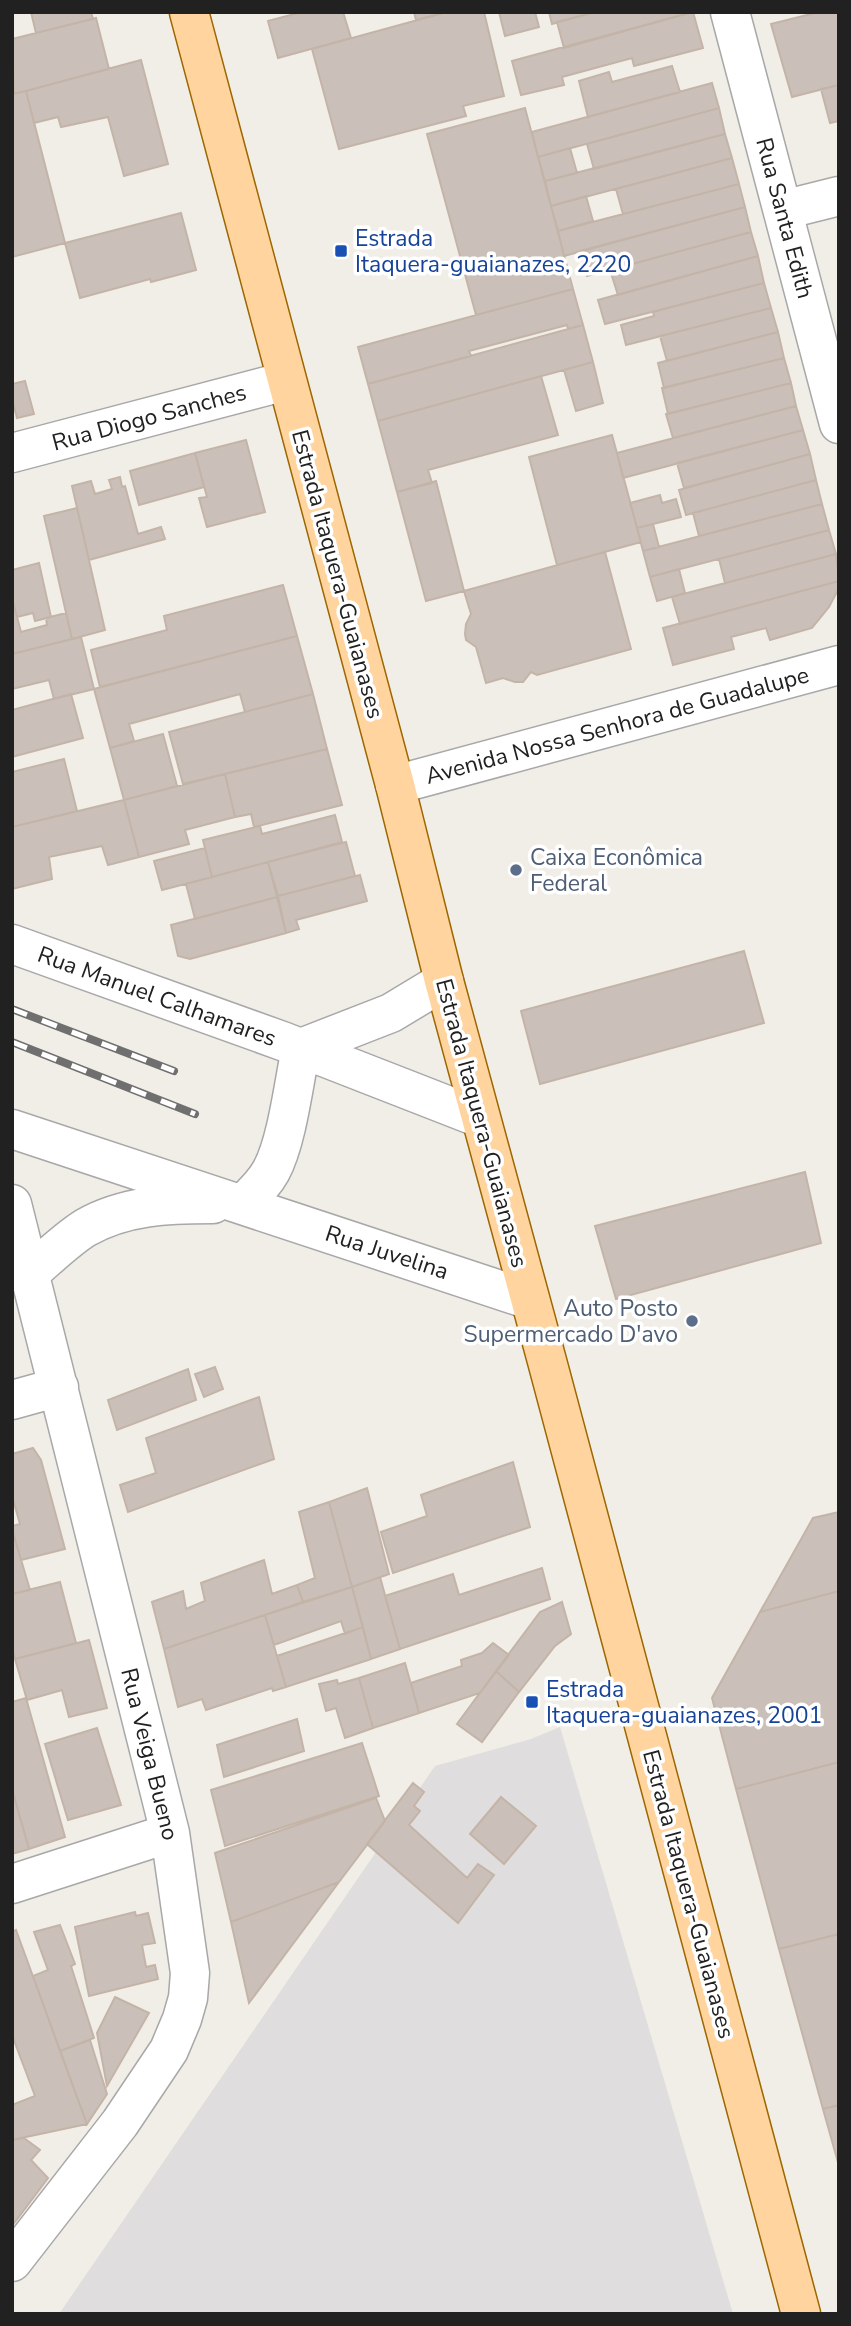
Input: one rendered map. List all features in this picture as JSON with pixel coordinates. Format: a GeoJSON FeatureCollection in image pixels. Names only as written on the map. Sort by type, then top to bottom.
{"type":"FeatureCollection","features":[{"type":"Feature","properties":{"kind":"main road","name":"Estrada Itaquera-Guaianases"},"geometry":{"type":"LineString","coordinates":[[189,12],[395,785],[480,1118],[801,2314]]}},
{"type":"Feature","properties":{"kind":"street","name":"Rua Santa Edith"},"geometry":{"type":"LineString","coordinates":[[730,12],[839,424]]}},
{"type":"Feature","properties":{"kind":"street"},"geometry":{"type":"LineString","coordinates":[[783,211],[839,196]]}},
{"type":"Feature","properties":{"kind":"street","name":"Rua Diogo Sanches"},"geometry":{"type":"LineString","coordinates":[[12,453],[286,381]]}},
{"type":"Feature","properties":{"kind":"street","name":"Avenida Nossa Senhora de Guadalupe"},"geometry":{"type":"LineString","coordinates":[[395,785],[839,665]]}},
{"type":"Feature","properties":{"kind":"street","name":"Rua Manuel Calhamares"},"geometry":{"type":"LineString","coordinates":[[12,944],[301,1048],[480,1118]]}},
{"type":"Feature","properties":{"kind":"street","name":"Rua Manuel Calhamares"},"geometry":{"type":"LineString","coordinates":[[301,1048],[391,1013],[444,981]]}},
{"type":"Feature","properties":{"kind":"street"},"geometry":{"type":"LineString","coordinates":[[243,1204],[260,1188],[279,1154],[301,1048]]}},
{"type":"Feature","properties":{"kind":"street","name":"Rua Juvelina"},"geometry":{"type":"LineString","coordinates":[[12,1129],[530,1300]]}},
{"type":"Feature","properties":{"kind":"street","name":"Rua Veiga Bueno"},"geometry":{"type":"LineString","coordinates":[[12,1204],[170,1833],[190,1973],[188,1998],[169,2050],[120,2123],[12,2262]]}},
{"type":"Feature","properties":{"kind":"street","name":"Rua Juvelina"},"geometry":{"type":"LineString","coordinates":[[30,1273],[85,1228],[130,1210],[170,1204],[243,1204]]}},
{"type":"Feature","properties":{"kind":"street"},"geometry":{"type":"LineString","coordinates":[[12,1400],[59,1387]]}},
{"type":"Feature","properties":{"kind":"street"},"geometry":{"type":"LineString","coordinates":[[12,1884],[170,1833]]}},
{"type":"Feature","properties":{"kind":"shaded area"},"geometry":{"type":"Polygon","coordinates":[[[560,1727],[733,2314],[59,2314],[435,1766],[531,1739],[560,1727]]]}},
{"type":"Feature","properties":{"kind":"building"},"geometry":{"type":"Polygon","coordinates":[[[31,12],[91,12],[93,19],[36,33],[31,12]]]}},
{"type":"Feature","properties":{"kind":"building"},"geometry":{"type":"Polygon","coordinates":[[[302,12],[343,12],[351,38],[278,58],[268,21],[302,12]]]}},
{"type":"Feature","properties":{"kind":"building"},"geometry":{"type":"Polygon","coordinates":[[[414,12],[447,12],[416,20],[414,12]]]}},
{"type":"Feature","properties":{"kind":"building"},"geometry":{"type":"Polygon","coordinates":[[[447,12],[484,12],[504,96],[463,106],[466,116],[339,149],[312,49],[447,12]]]}},
{"type":"Feature","properties":{"kind":"building"},"geometry":{"type":"Polygon","coordinates":[[[499,12],[535,12],[539,27],[505,36],[499,12]]]}},
{"type":"Feature","properties":{"kind":"building"},"geometry":{"type":"Polygon","coordinates":[[[549,12],[595,12],[552,24],[549,12]]]}},
{"type":"Feature","properties":{"kind":"building"},"geometry":{"type":"Polygon","coordinates":[[[595,12],[693,12],[564,48],[557,22],[595,12]]]}},
{"type":"Feature","properties":{"kind":"building"},"geometry":{"type":"Polygon","coordinates":[[[693,12],[703,48],[634,66],[632,58],[562,77],[564,85],[521,95],[512,61],[693,12]]]}},
{"type":"Feature","properties":{"kind":"building"},"geometry":{"type":"Polygon","coordinates":[[[819,12],[839,12],[839,85],[792,97],[771,24],[819,12]]]}},
{"type":"Feature","properties":{"kind":"building"},"geometry":{"type":"Polygon","coordinates":[[[96,18],[109,69],[14,94],[12,39],[96,18]]]}},
{"type":"Feature","properties":{"kind":"building"},"geometry":{"type":"Polygon","coordinates":[[[141,60],[168,164],[124,176],[108,117],[61,127],[58,117],[34,123],[26,91],[141,60]]]}},
{"type":"Feature","properties":{"kind":"building"},"geometry":{"type":"Polygon","coordinates":[[[672,66],[680,92],[588,117],[579,81],[609,72],[612,82],[672,66]]]}},
{"type":"Feature","properties":{"kind":"building"},"geometry":{"type":"Polygon","coordinates":[[[712,83],[719,108],[538,157],[532,132],[712,83]]]}},
{"type":"Feature","properties":{"kind":"building"},"geometry":{"type":"Polygon","coordinates":[[[839,85],[839,121],[830,123],[821,89],[839,85]]]}},
{"type":"Feature","properties":{"kind":"building"},"geometry":{"type":"Polygon","coordinates":[[[26,91],[65,243],[12,257],[12,94],[26,91]]]}},
{"type":"Feature","properties":{"kind":"building"},"geometry":{"type":"Polygon","coordinates":[[[525,108],[573,289],[476,315],[427,134],[525,108]]]}},
{"type":"Feature","properties":{"kind":"building"},"geometry":{"type":"Polygon","coordinates":[[[719,108],[725,134],[594,169],[587,144],[719,108]]]}},
{"type":"Feature","properties":{"kind":"building"},"geometry":{"type":"Polygon","coordinates":[[[725,134],[732,158],[551,206],[545,181],[725,134]]]}},
{"type":"Feature","properties":{"kind":"building"},"geometry":{"type":"Polygon","coordinates":[[[570,148],[577,173],[545,181],[538,157],[570,148]]]}},
{"type":"Feature","properties":{"kind":"building"},"geometry":{"type":"Polygon","coordinates":[[[732,158],[739,184],[623,214],[616,189],[732,158]]]}},
{"type":"Feature","properties":{"kind":"building"},"geometry":{"type":"Polygon","coordinates":[[[739,184],[745,207],[564,256],[558,231],[739,184]]]}},
{"type":"Feature","properties":{"kind":"building"},"geometry":{"type":"Polygon","coordinates":[[[586,196],[593,221],[558,231],[551,206],[586,196]]]}},
{"type":"Feature","properties":{"kind":"building"},"geometry":{"type":"Polygon","coordinates":[[[745,207],[751,232],[587,276],[580,251],[745,207]]]}},
{"type":"Feature","properties":{"kind":"building"},"geometry":{"type":"Polygon","coordinates":[[[181,213],[196,270],[80,298],[65,243],[181,213]]]}},
{"type":"Feature","properties":{"kind":"building"},"geometry":{"type":"Polygon","coordinates":[[[751,232],[758,256],[618,295],[610,270],[751,232]]]}},
{"type":"Feature","properties":{"kind":"building"},"geometry":{"type":"Polygon","coordinates":[[[758,256],[764,283],[605,324],[598,300],[758,256]]]}},
{"type":"Feature","properties":{"kind":"building"},"geometry":{"type":"Polygon","coordinates":[[[764,283],[771,308],[626,345],[621,325],[654,316],[653,312],[764,283]]]}},
{"type":"Feature","properties":{"kind":"building"},"geometry":{"type":"Polygon","coordinates":[[[573,289],[583,325],[568,329],[567,325],[469,351],[471,356],[368,384],[358,347],[573,289]]]}},
{"type":"Feature","properties":{"kind":"building"},"geometry":{"type":"Polygon","coordinates":[[[771,308],[778,332],[667,361],[660,336],[771,308]]]}},
{"type":"Feature","properties":{"kind":"building"},"geometry":{"type":"Polygon","coordinates":[[[583,325],[593,362],[378,421],[368,384],[583,325]]]}},
{"type":"Feature","properties":{"kind":"building"},"geometry":{"type":"Polygon","coordinates":[[[778,332],[784,358],[664,388],[658,363],[778,332]]]}},
{"type":"Feature","properties":{"kind":"building"},"geometry":{"type":"Polygon","coordinates":[[[784,358],[791,383],[668,414],[662,388],[784,358]]]}},
{"type":"Feature","properties":{"kind":"building"},"geometry":{"type":"Polygon","coordinates":[[[593,362],[603,403],[576,411],[564,370],[593,362]]]}},
{"type":"Feature","properties":{"kind":"building"},"geometry":{"type":"Polygon","coordinates":[[[541,376],[558,435],[428,470],[432,483],[397,492],[378,421],[541,376]]]}},
{"type":"Feature","properties":{"kind":"building"},"geometry":{"type":"Polygon","coordinates":[[[25,381],[34,414],[17,418],[12,399],[12,384],[25,381]]]}},
{"type":"Feature","properties":{"kind":"building"},"geometry":{"type":"Polygon","coordinates":[[[791,383],[796,406],[673,438],[666,414],[791,383]]]}},
{"type":"Feature","properties":{"kind":"building"},"geometry":{"type":"Polygon","coordinates":[[[796,406],[803,430],[623,478],[617,453],[796,406]]]}},
{"type":"Feature","properties":{"kind":"building"},"geometry":{"type":"Polygon","coordinates":[[[803,430],[810,454],[684,488],[677,463],[803,430]]]}},
{"type":"Feature","properties":{"kind":"building"},"geometry":{"type":"Polygon","coordinates":[[[612,435],[641,542],[557,565],[529,457],[612,435]]]}},
{"type":"Feature","properties":{"kind":"building"},"geometry":{"type":"Polygon","coordinates":[[[246,440],[265,512],[207,527],[199,498],[207,497],[195,453],[246,440]]]}},
{"type":"Feature","properties":{"kind":"building"},"geometry":{"type":"Polygon","coordinates":[[[195,453],[204,487],[139,505],[130,471],[195,453]]]}},
{"type":"Feature","properties":{"kind":"building"},"geometry":{"type":"Polygon","coordinates":[[[810,454],[816,480],[686,515],[679,490],[810,454]]]}},
{"type":"Feature","properties":{"kind":"building"},"geometry":{"type":"Polygon","coordinates":[[[120,477],[138,534],[161,527],[165,539],[89,560],[72,486],[91,481],[95,494],[112,489],[109,480],[120,477]]]}},
{"type":"Feature","properties":{"kind":"building"},"geometry":{"type":"Polygon","coordinates":[[[816,480],[822,504],[699,536],[693,513],[816,480]]]}},
{"type":"Feature","properties":{"kind":"building"},"geometry":{"type":"Polygon","coordinates":[[[436,481],[464,591],[426,601],[397,492],[436,481]]]}},
{"type":"Feature","properties":{"kind":"building"},"geometry":{"type":"Polygon","coordinates":[[[660,495],[662,503],[676,499],[681,517],[637,528],[630,503],[660,495]]]}},
{"type":"Feature","properties":{"kind":"building"},"geometry":{"type":"Polygon","coordinates":[[[822,504],[829,530],[650,577],[643,551],[822,504]]]}},
{"type":"Feature","properties":{"kind":"building"},"geometry":{"type":"Polygon","coordinates":[[[77,508],[105,630],[72,639],[44,516],[77,508]]]}},
{"type":"Feature","properties":{"kind":"building"},"geometry":{"type":"Polygon","coordinates":[[[653,524],[659,547],[643,551],[637,528],[653,524]]]}},
{"type":"Feature","properties":{"kind":"building"},"geometry":{"type":"Polygon","coordinates":[[[829,530],[836,554],[725,583],[719,559],[829,530]]]}},
{"type":"Feature","properties":{"kind":"building"},"geometry":{"type":"Polygon","coordinates":[[[605,552],[631,649],[537,675],[531,672],[523,682],[503,678],[486,683],[476,647],[466,640],[466,624],[471,614],[464,591],[605,552]]]}},
{"type":"Feature","properties":{"kind":"building"},"geometry":{"type":"Polygon","coordinates":[[[836,554],[839,581],[680,624],[672,597],[836,554]]]}},
{"type":"Feature","properties":{"kind":"building"},"geometry":{"type":"Polygon","coordinates":[[[39,563],[51,617],[35,621],[33,613],[17,617],[12,598],[12,570],[39,563]]]}},
{"type":"Feature","properties":{"kind":"building"},"geometry":{"type":"Polygon","coordinates":[[[679,569],[685,593],[657,601],[650,577],[679,569]]]}},
{"type":"Feature","properties":{"kind":"building"},"geometry":{"type":"Polygon","coordinates":[[[839,581],[838,590],[829,607],[812,628],[770,640],[766,628],[731,637],[734,649],[673,665],[663,628],[839,581]]]}},
{"type":"Feature","properties":{"kind":"building"},"geometry":{"type":"Polygon","coordinates":[[[283,585],[297,636],[100,687],[91,650],[167,630],[164,616],[283,585]]]}},
{"type":"Feature","properties":{"kind":"building"},"geometry":{"type":"Polygon","coordinates":[[[12,598],[21,632],[47,625],[46,618],[66,613],[72,639],[12,654],[12,598]]]}},
{"type":"Feature","properties":{"kind":"building"},"geometry":{"type":"Polygon","coordinates":[[[297,636],[313,694],[245,712],[240,694],[129,724],[134,741],[110,748],[94,689],[297,636]]]}},
{"type":"Feature","properties":{"kind":"building"},"geometry":{"type":"Polygon","coordinates":[[[81,637],[94,689],[54,699],[49,680],[12,689],[12,654],[81,637]]]}},
{"type":"Feature","properties":{"kind":"building"},"geometry":{"type":"Polygon","coordinates":[[[71,694],[83,738],[12,757],[12,710],[71,694]]]}},
{"type":"Feature","properties":{"kind":"building"},"geometry":{"type":"Polygon","coordinates":[[[313,694],[327,749],[183,784],[169,732],[313,694]]]}},
{"type":"Feature","properties":{"kind":"building"},"geometry":{"type":"Polygon","coordinates":[[[163,734],[177,786],[124,800],[110,748],[163,734]]]}},
{"type":"Feature","properties":{"kind":"building"},"geometry":{"type":"Polygon","coordinates":[[[327,749],[342,805],[254,827],[251,814],[235,817],[225,774],[327,749]]]}},
{"type":"Feature","properties":{"kind":"building"},"geometry":{"type":"Polygon","coordinates":[[[64,759],[77,811],[12,827],[12,772],[64,759]]]}},
{"type":"Feature","properties":{"kind":"building"},"geometry":{"type":"Polygon","coordinates":[[[225,774],[235,817],[185,830],[189,844],[139,857],[124,800],[225,774]]]}},
{"type":"Feature","properties":{"kind":"building"},"geometry":{"type":"Polygon","coordinates":[[[124,800],[139,857],[108,865],[102,846],[49,857],[52,879],[12,889],[12,827],[124,800]]]}},
{"type":"Feature","properties":{"kind":"building"},"geometry":{"type":"Polygon","coordinates":[[[335,815],[342,842],[212,877],[203,840],[260,826],[262,834],[335,815]]]}},
{"type":"Feature","properties":{"kind":"building"},"geometry":{"type":"Polygon","coordinates":[[[346,842],[355,876],[278,896],[268,862],[346,842]]]}},
{"type":"Feature","properties":{"kind":"building"},"geometry":{"type":"Polygon","coordinates":[[[205,848],[212,877],[162,890],[154,861],[205,848]]]}},
{"type":"Feature","properties":{"kind":"building"},"geometry":{"type":"Polygon","coordinates":[[[268,862],[277,897],[195,919],[186,884],[268,862]]]}},
{"type":"Feature","properties":{"kind":"building"},"geometry":{"type":"Polygon","coordinates":[[[360,875],[367,901],[296,920],[299,929],[286,933],[278,896],[360,875]]]}},
{"type":"Feature","properties":{"kind":"building"},"geometry":{"type":"Polygon","coordinates":[[[277,897],[286,933],[190,959],[178,956],[171,925],[277,897]]]}},
{"type":"Feature","properties":{"kind":"building"},"geometry":{"type":"Polygon","coordinates":[[[744,951],[764,1023],[540,1084],[521,1011],[744,951]]]}},
{"type":"Feature","properties":{"kind":"building"},"geometry":{"type":"Polygon","coordinates":[[[805,1172],[821,1243],[616,1299],[595,1226],[805,1172]]]}},
{"type":"Feature","properties":{"kind":"building"},"geometry":{"type":"Polygon","coordinates":[[[215,1367],[223,1389],[204,1397],[195,1374],[215,1367]]]}},
{"type":"Feature","properties":{"kind":"building"},"geometry":{"type":"Polygon","coordinates":[[[188,1369],[196,1400],[117,1430],[108,1400],[188,1369]]]}},
{"type":"Feature","properties":{"kind":"building"},"geometry":{"type":"Polygon","coordinates":[[[259,1397],[274,1459],[128,1512],[120,1485],[156,1473],[146,1438],[259,1397]]]}},
{"type":"Feature","properties":{"kind":"building"},"geometry":{"type":"Polygon","coordinates":[[[33,1448],[41,1460],[65,1549],[21,1560],[12,1529],[12,1526],[20,1524],[12,1496],[12,1454],[33,1448]]]}},
{"type":"Feature","properties":{"kind":"building"},"geometry":{"type":"Polygon","coordinates":[[[513,1462],[530,1527],[393,1573],[381,1532],[427,1516],[421,1495],[513,1462]]]}},
{"type":"Feature","properties":{"kind":"building"},"geometry":{"type":"Polygon","coordinates":[[[367,1488],[389,1574],[352,1587],[329,1502],[367,1488]]]}},
{"type":"Feature","properties":{"kind":"building"},"geometry":{"type":"Polygon","coordinates":[[[329,1502],[352,1587],[303,1602],[297,1585],[315,1578],[299,1512],[329,1502]]]}},
{"type":"Feature","properties":{"kind":"building"},"geometry":{"type":"Polygon","coordinates":[[[839,1512],[839,1591],[760,1612],[813,1518],[839,1512]]]}},
{"type":"Feature","properties":{"kind":"building"},"geometry":{"type":"Polygon","coordinates":[[[12,1529],[30,1590],[12,1594],[12,1529]]]}},
{"type":"Feature","properties":{"kind":"building"},"geometry":{"type":"Polygon","coordinates":[[[264,1560],[272,1594],[297,1585],[303,1602],[164,1649],[152,1602],[183,1591],[186,1609],[205,1601],[201,1583],[264,1560]]]}},
{"type":"Feature","properties":{"kind":"building"},"geometry":{"type":"Polygon","coordinates":[[[542,1568],[550,1599],[400,1649],[385,1596],[453,1574],[459,1595],[542,1568]]]}},
{"type":"Feature","properties":{"kind":"building"},"geometry":{"type":"Polygon","coordinates":[[[380,1577],[400,1649],[371,1659],[352,1587],[380,1577]]]}},
{"type":"Feature","properties":{"kind":"building"},"geometry":{"type":"Polygon","coordinates":[[[60,1582],[76,1643],[15,1659],[12,1648],[12,1594],[60,1582]]]}},
{"type":"Feature","properties":{"kind":"building"},"geometry":{"type":"Polygon","coordinates":[[[352,1587],[363,1627],[345,1634],[341,1621],[274,1645],[265,1615],[352,1587]]]}},
{"type":"Feature","properties":{"kind":"building"},"geometry":{"type":"Polygon","coordinates":[[[839,1591],[839,1762],[736,1789],[712,1698],[760,1612],[839,1591]]]}},
{"type":"Feature","properties":{"kind":"building"},"geometry":{"type":"Polygon","coordinates":[[[562,1602],[571,1634],[555,1646],[519,1692],[496,1671],[540,1612],[562,1602]]]}},
{"type":"Feature","properties":{"kind":"building"},"geometry":{"type":"Polygon","coordinates":[[[265,1615],[286,1687],[273,1691],[272,1688],[206,1710],[202,1699],[178,1707],[164,1649],[265,1615]]]}},
{"type":"Feature","properties":{"kind":"building"},"geometry":{"type":"Polygon","coordinates":[[[363,1627],[371,1659],[286,1687],[277,1656],[363,1627]]]}},
{"type":"Feature","properties":{"kind":"building"},"geometry":{"type":"Polygon","coordinates":[[[89,1640],[107,1708],[69,1717],[62,1690],[27,1700],[15,1659],[89,1640]]]}},
{"type":"Feature","properties":{"kind":"building"},"geometry":{"type":"Polygon","coordinates":[[[493,1643],[509,1655],[480,1693],[419,1713],[411,1683],[462,1666],[461,1660],[482,1653],[493,1643]]]}},
{"type":"Feature","properties":{"kind":"building"},"geometry":{"type":"Polygon","coordinates":[[[405,1663],[419,1713],[373,1728],[359,1678],[405,1663]]]}},
{"type":"Feature","properties":{"kind":"building"},"geometry":{"type":"Polygon","coordinates":[[[496,1671],[519,1692],[482,1742],[457,1724],[496,1671]]]}},
{"type":"Feature","properties":{"kind":"building"},"geometry":{"type":"Polygon","coordinates":[[[359,1678],[373,1728],[345,1738],[336,1708],[326,1711],[319,1684],[337,1680],[338,1684],[359,1678]]]}},
{"type":"Feature","properties":{"kind":"building"},"geometry":{"type":"Polygon","coordinates":[[[26,1698],[65,1837],[29,1849],[12,1789],[12,1702],[26,1698]]]}},
{"type":"Feature","properties":{"kind":"building"},"geometry":{"type":"Polygon","coordinates":[[[297,1719],[304,1751],[224,1777],[217,1745],[297,1719]]]}},
{"type":"Feature","properties":{"kind":"building"},"geometry":{"type":"Polygon","coordinates":[[[97,1728],[121,1805],[68,1820],[45,1744],[97,1728]]]}},
{"type":"Feature","properties":{"kind":"building"},"geometry":{"type":"Polygon","coordinates":[[[362,1743],[379,1796],[225,1846],[211,1790],[362,1743]]]}},
{"type":"Feature","properties":{"kind":"building"},"geometry":{"type":"Polygon","coordinates":[[[839,1762],[839,1934],[779,1949],[736,1789],[839,1762]]]}},
{"type":"Feature","properties":{"kind":"building"},"geometry":{"type":"Polygon","coordinates":[[[413,1783],[424,1792],[414,1806],[420,1811],[409,1825],[467,1878],[478,1864],[494,1875],[458,1923],[367,1844],[413,1783]]]}},
{"type":"Feature","properties":{"kind":"building"},"geometry":{"type":"Polygon","coordinates":[[[12,1789],[29,1849],[12,1854],[12,1789]]]}},
{"type":"Feature","properties":{"kind":"building"},"geometry":{"type":"Polygon","coordinates":[[[501,1797],[536,1826],[504,1864],[470,1834],[501,1797]]]}},
{"type":"Feature","properties":{"kind":"building"},"geometry":{"type":"Polygon","coordinates":[[[376,1798],[385,1821],[339,1882],[231,1922],[215,1853],[376,1798]]]}},
{"type":"Feature","properties":{"kind":"building"},"geometry":{"type":"Polygon","coordinates":[[[339,1882],[249,2003],[231,1922],[339,1882]]]}},
{"type":"Feature","properties":{"kind":"building"},"geometry":{"type":"Polygon","coordinates":[[[135,1912],[136,1916],[148,1913],[155,1943],[142,1945],[146,1967],[155,1965],[158,1979],[89,1996],[75,1927],[135,1912]]]}},
{"type":"Feature","properties":{"kind":"building"},"geometry":{"type":"Polygon","coordinates":[[[60,1925],[75,1964],[71,1966],[94,2038],[60,2051],[33,1976],[48,1970],[34,1932],[60,1925]]]}},
{"type":"Feature","properties":{"kind":"building"},"geometry":{"type":"Polygon","coordinates":[[[16,1930],[87,2124],[12,2140],[12,2105],[35,2096],[12,2035],[12,1932],[16,1930]]]}},
{"type":"Feature","properties":{"kind":"building"},"geometry":{"type":"Polygon","coordinates":[[[839,1934],[839,2105],[823,2109],[779,1949],[839,1934]]]}},
{"type":"Feature","properties":{"kind":"building"},"geometry":{"type":"Polygon","coordinates":[[[115,1997],[149,2013],[107,2086],[97,2033],[115,1997]]]}},
{"type":"Feature","properties":{"kind":"building"},"geometry":{"type":"Polygon","coordinates":[[[90,2040],[107,2094],[87,2124],[60,2051],[90,2040]]]}},
{"type":"Feature","properties":{"kind":"building"},"geometry":{"type":"Polygon","coordinates":[[[839,2105],[839,2166],[823,2109],[839,2105]]]}},
{"type":"Feature","properties":{"kind":"building"},"geometry":{"type":"Polygon","coordinates":[[[24,2138],[40,2150],[31,2160],[48,2178],[12,2226],[12,2140],[24,2138]]]}},
{"type":"Feature","properties":{"kind":"railway"},"geometry":{"type":"LineString","coordinates":[[12,1009],[174,1071]]}},
{"type":"Feature","properties":{"kind":"railway"},"geometry":{"type":"LineString","coordinates":[[12,1042],[195,1114]]}},
{"type":"Feature","properties":{"kind":"place","name":"Estrada Itaquera-guaianazes, 2220"},"geometry":{"type":"Point","coordinates":[341,251]}},
{"type":"Feature","properties":{"kind":"place","name":"Caixa Econômica Federal"},"geometry":{"type":"Point","coordinates":[516,870]}},
{"type":"Feature","properties":{"kind":"place","name":"Auto Posto Supermercado D'avo"},"geometry":{"type":"Point","coordinates":[692,1321]}},
{"type":"Feature","properties":{"kind":"place","name":"Estrada Itaquera-guaianazes, 2001"},"geometry":{"type":"Point","coordinates":[532,1702]}}]}
